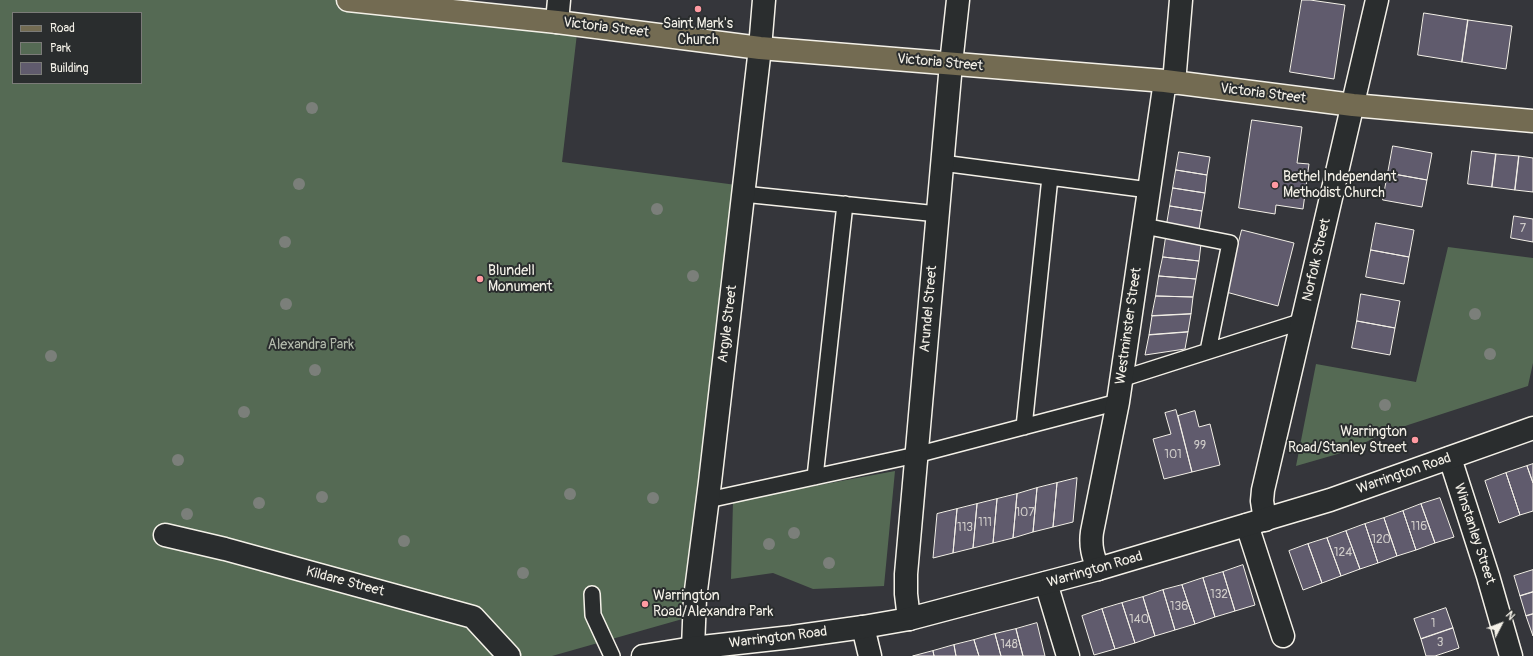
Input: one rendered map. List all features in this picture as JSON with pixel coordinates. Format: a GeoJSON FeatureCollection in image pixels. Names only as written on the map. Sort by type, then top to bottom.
{"type":"FeatureCollection","features":[{"type":"Feature","properties":{"kind":"main road","name":"Victoria Street"},"geometry":{"type":"LineString","coordinates":[[349,0],[557,22],[760,48],[1170,82],[1353,105],[1533,122]]}},
{"type":"Feature","properties":{"kind":"street"},"geometry":{"type":"LineString","coordinates":[[557,22],[559,0]]}},
{"type":"Feature","properties":{"kind":"street","name":"Argyle Street"},"geometry":{"type":"LineString","coordinates":[[693,648],[695,598],[708,500],[760,48],[764,0]]}},
{"type":"Feature","properties":{"kind":"street","name":"Arundel Street"},"geometry":{"type":"LineString","coordinates":[[909,619],[906,594],[906,574],[942,163],[958,0]]}},
{"type":"Feature","properties":{"kind":"street","name":"Westminster Street"},"geometry":{"type":"LineString","coordinates":[[1098,569],[1092,554],[1090,542],[1118,402],[1149,190],[1170,82],[1181,0]]}},
{"type":"Feature","properties":{"kind":"street","name":"Norfolk Street"},"geometry":{"type":"LineString","coordinates":[[1283,636],[1256,522],[1262,502],[1263,490],[1377,0]]}},
{"type":"Feature","properties":{"kind":"street","name":"Warrington Road"},"geometry":{"type":"LineString","coordinates":[[643,656],[693,648],[792,637],[909,619],[1098,569],[1330,500],[1533,428]]}},
{"type":"Feature","properties":{"kind":"street","name":"Winstanley Street"},"geometry":{"type":"LineString","coordinates":[[1450,458],[1488,576],[1511,656]]}},
{"type":"Feature","properties":{"kind":"street","name":"Kildare Street"},"geometry":{"type":"LineString","coordinates":[[165,535],[225,549],[473,617],[509,656]]}},
{"type":"Feature","properties":{"kind":"street"},"geometry":{"type":"LineString","coordinates":[[1046,583],[1068,656]]}},
{"type":"Feature","properties":{"kind":"street"},"geometry":{"type":"LineString","coordinates":[[863,627],[870,656]]}},
{"type":"Feature","properties":{"kind":"lane"},"geometry":{"type":"LineString","coordinates":[[942,163],[1149,190]]}},
{"type":"Feature","properties":{"kind":"lane"},"geometry":{"type":"LineString","coordinates":[[1024,427],[1050,177]]}},
{"type":"Feature","properties":{"kind":"lane"},"geometry":{"type":"LineString","coordinates":[[743,194],[938,214]]}},
{"type":"Feature","properties":{"kind":"lane"},"geometry":{"type":"LineString","coordinates":[[815,477],[845,204]]}},
{"type":"Feature","properties":{"kind":"lane"},"geometry":{"type":"LineString","coordinates":[[1144,226],[1230,243],[1208,351]]}},
{"type":"Feature","properties":{"kind":"lane"},"geometry":{"type":"LineString","coordinates":[[1121,379],[1303,321]]}},
{"type":"Feature","properties":{"kind":"lane"},"geometry":{"type":"LineString","coordinates":[[708,500],[916,455],[1118,402]]}},
{"type":"Feature","properties":{"kind":"lane"},"geometry":{"type":"LineString","coordinates":[[592,594],[593,615],[612,656]]}},
{"type":"Feature","properties":{"kind":"green space","name":"Alexandra Park"},"geometry":{"type":"Polygon","coordinates":[[[0,0],[348,0],[578,25],[562,162],[744,186],[686,618],[552,656],[0,656],[0,0]]]}},
{"type":"Feature","properties":{"kind":"green space"},"geometry":{"type":"Polygon","coordinates":[[[1448,247],[1533,258],[1533,363],[1528,386],[1408,425],[1376,437],[1348,451],[1296,466],[1316,364],[1416,382],[1448,247]]]}},
{"type":"Feature","properties":{"kind":"green space"},"geometry":{"type":"Polygon","coordinates":[[[895,471],[884,586],[813,589],[773,573],[731,579],[733,501],[895,471]]]}},
{"type":"Feature","properties":{"kind":"building"},"geometry":{"type":"Polygon","coordinates":[[[1302,0],[1345,5],[1334,79],[1290,72],[1302,0]]]}},
{"type":"Feature","properties":{"kind":"building"},"geometry":{"type":"Polygon","coordinates":[[[1424,13],[1468,20],[1462,62],[1418,55],[1424,13]]]}},
{"type":"Feature","properties":{"kind":"building"},"geometry":{"type":"Polygon","coordinates":[[[1468,20],[1512,26],[1506,69],[1462,62],[1468,20]]]}},
{"type":"Feature","properties":{"kind":"building","name":"Bethel Independant Methodist Church"},"geometry":{"type":"Polygon","coordinates":[[[1252,120],[1302,127],[1297,163],[1309,164],[1303,209],[1276,205],[1275,214],[1239,208],[1252,120]]]}},
{"type":"Feature","properties":{"kind":"building"},"geometry":{"type":"Polygon","coordinates":[[[1393,146],[1432,153],[1427,180],[1388,173],[1393,146]]]}},
{"type":"Feature","properties":{"kind":"building"},"geometry":{"type":"Polygon","coordinates":[[[1472,151],[1496,154],[1492,187],[1468,184],[1472,151]]]}},
{"type":"Feature","properties":{"kind":"building"},"geometry":{"type":"Polygon","coordinates":[[[1179,152],[1210,157],[1207,175],[1176,170],[1179,152]]]}},
{"type":"Feature","properties":{"kind":"building"},"geometry":{"type":"Polygon","coordinates":[[[1496,154],[1519,156],[1515,190],[1492,187],[1496,154]]]}},
{"type":"Feature","properties":{"kind":"building"},"geometry":{"type":"Polygon","coordinates":[[[1519,156],[1533,158],[1533,192],[1515,190],[1519,156]]]}},
{"type":"Feature","properties":{"kind":"building"},"geometry":{"type":"Polygon","coordinates":[[[1176,170],[1207,175],[1205,193],[1173,188],[1176,170]]]}},
{"type":"Feature","properties":{"kind":"building"},"geometry":{"type":"Polygon","coordinates":[[[1388,173],[1427,180],[1422,207],[1383,200],[1388,173]]]}},
{"type":"Feature","properties":{"kind":"building"},"geometry":{"type":"Polygon","coordinates":[[[1173,188],[1205,193],[1202,211],[1170,206],[1173,188]]]}},
{"type":"Feature","properties":{"kind":"building"},"geometry":{"type":"Polygon","coordinates":[[[1170,206],[1202,211],[1199,230],[1167,224],[1170,206]]]}},
{"type":"Feature","properties":{"kind":"building"},"geometry":{"type":"Polygon","coordinates":[[[1514,216],[1533,219],[1533,242],[1511,238],[1514,216]]]}},
{"type":"Feature","properties":{"kind":"building"},"geometry":{"type":"Polygon","coordinates":[[[1376,223],[1414,230],[1409,257],[1371,250],[1376,223]]]}},
{"type":"Feature","properties":{"kind":"building"},"geometry":{"type":"Polygon","coordinates":[[[1242,230],[1294,243],[1278,306],[1226,292],[1242,230]]]}},
{"type":"Feature","properties":{"kind":"building"},"geometry":{"type":"Polygon","coordinates":[[[1166,237],[1201,244],[1199,261],[1163,257],[1166,237]]]}},
{"type":"Feature","properties":{"kind":"building"},"geometry":{"type":"Polygon","coordinates":[[[1371,250],[1409,257],[1404,284],[1366,277],[1371,250]]]}},
{"type":"Feature","properties":{"kind":"building"},"geometry":{"type":"Polygon","coordinates":[[[1163,257],[1199,261],[1196,279],[1159,276],[1163,257]]]}},
{"type":"Feature","properties":{"kind":"building"},"geometry":{"type":"Polygon","coordinates":[[[1159,276],[1196,279],[1193,297],[1156,296],[1159,276]]]}},
{"type":"Feature","properties":{"kind":"building"},"geometry":{"type":"Polygon","coordinates":[[[1361,294],[1400,301],[1395,328],[1357,321],[1361,294]]]}},
{"type":"Feature","properties":{"kind":"building"},"geometry":{"type":"Polygon","coordinates":[[[1156,296],[1193,297],[1191,314],[1152,316],[1156,296]]]}},
{"type":"Feature","properties":{"kind":"building"},"geometry":{"type":"Polygon","coordinates":[[[1191,314],[1188,332],[1149,335],[1152,316],[1191,314]]]}},
{"type":"Feature","properties":{"kind":"building"},"geometry":{"type":"Polygon","coordinates":[[[1357,321],[1395,328],[1390,355],[1352,348],[1357,321]]]}},
{"type":"Feature","properties":{"kind":"building"},"geometry":{"type":"Polygon","coordinates":[[[1188,332],[1185,349],[1145,355],[1149,335],[1188,332]]]}},
{"type":"Feature","properties":{"kind":"building"},"geometry":{"type":"Polygon","coordinates":[[[1176,410],[1192,472],[1164,479],[1153,439],[1171,434],[1165,413],[1176,410]]]}},
{"type":"Feature","properties":{"kind":"building"},"geometry":{"type":"Polygon","coordinates":[[[1195,411],[1199,427],[1210,424],[1220,465],[1192,472],[1178,416],[1195,411]]]}},
{"type":"Feature","properties":{"kind":"building"},"geometry":{"type":"Polygon","coordinates":[[[1533,464],[1533,483],[1527,466],[1533,464]]]}},
{"type":"Feature","properties":{"kind":"building"},"geometry":{"type":"Polygon","coordinates":[[[1527,466],[1533,483],[1533,511],[1520,515],[1506,473],[1527,466]]]}},
{"type":"Feature","properties":{"kind":"building"},"geometry":{"type":"Polygon","coordinates":[[[1506,473],[1520,515],[1499,523],[1485,481],[1506,473]]]}},
{"type":"Feature","properties":{"kind":"building"},"geometry":{"type":"Polygon","coordinates":[[[1077,478],[1073,522],[1053,527],[1057,483],[1077,478]]]}},
{"type":"Feature","properties":{"kind":"building"},"geometry":{"type":"Polygon","coordinates":[[[1057,483],[1053,527],[1033,532],[1037,488],[1057,483]]]}},
{"type":"Feature","properties":{"kind":"building"},"geometry":{"type":"Polygon","coordinates":[[[1037,488],[1033,532],[1013,538],[1017,494],[1037,488]]]}},
{"type":"Feature","properties":{"kind":"building"},"geometry":{"type":"Polygon","coordinates":[[[1017,494],[1013,538],[993,543],[997,499],[1017,494]]]}},
{"type":"Feature","properties":{"kind":"building"},"geometry":{"type":"Polygon","coordinates":[[[1440,498],[1454,537],[1435,543],[1421,504],[1440,498]]]}},
{"type":"Feature","properties":{"kind":"building"},"geometry":{"type":"Polygon","coordinates":[[[997,499],[993,543],[973,548],[977,504],[997,499]]]}},
{"type":"Feature","properties":{"kind":"building"},"geometry":{"type":"Polygon","coordinates":[[[977,504],[973,548],[953,553],[957,509],[977,504]]]}},
{"type":"Feature","properties":{"kind":"building"},"geometry":{"type":"Polygon","coordinates":[[[1421,504],[1435,543],[1416,550],[1403,511],[1421,504]]]}},
{"type":"Feature","properties":{"kind":"building"},"geometry":{"type":"Polygon","coordinates":[[[957,509],[953,553],[933,558],[937,514],[957,509]]]}},
{"type":"Feature","properties":{"kind":"building"},"geometry":{"type":"Polygon","coordinates":[[[1403,511],[1416,550],[1397,556],[1384,518],[1403,511]]]}},
{"type":"Feature","properties":{"kind":"building"},"geometry":{"type":"Polygon","coordinates":[[[1384,518],[1397,556],[1378,563],[1365,524],[1384,518]]]}},
{"type":"Feature","properties":{"kind":"building"},"geometry":{"type":"Polygon","coordinates":[[[1365,524],[1378,563],[1360,569],[1346,531],[1365,524]]]}},
{"type":"Feature","properties":{"kind":"building"},"geometry":{"type":"Polygon","coordinates":[[[1346,531],[1360,569],[1341,576],[1327,538],[1346,531]]]}},
{"type":"Feature","properties":{"kind":"building"},"geometry":{"type":"Polygon","coordinates":[[[1327,538],[1341,576],[1322,583],[1308,544],[1327,538]]]}},
{"type":"Feature","properties":{"kind":"building"},"geometry":{"type":"Polygon","coordinates":[[[1308,544],[1322,583],[1303,590],[1289,551],[1308,544]]]}},
{"type":"Feature","properties":{"kind":"building"},"geometry":{"type":"Polygon","coordinates":[[[1243,565],[1255,605],[1235,611],[1223,572],[1243,565]]]}},
{"type":"Feature","properties":{"kind":"building"},"geometry":{"type":"Polygon","coordinates":[[[1533,570],[1533,592],[1520,596],[1514,576],[1533,570]]]}},
{"type":"Feature","properties":{"kind":"building"},"geometry":{"type":"Polygon","coordinates":[[[1223,572],[1235,611],[1215,617],[1203,578],[1223,572]]]}},
{"type":"Feature","properties":{"kind":"building"},"geometry":{"type":"Polygon","coordinates":[[[1203,578],[1215,617],[1195,624],[1182,585],[1203,578]]]}},
{"type":"Feature","properties":{"kind":"building"},"geometry":{"type":"Polygon","coordinates":[[[1182,585],[1195,624],[1175,630],[1163,590],[1182,585]]]}},
{"type":"Feature","properties":{"kind":"building"},"geometry":{"type":"Polygon","coordinates":[[[1163,590],[1175,630],[1155,636],[1143,597],[1163,590]]]}},
{"type":"Feature","properties":{"kind":"building"},"geometry":{"type":"Polygon","coordinates":[[[1533,592],[1533,614],[1526,616],[1520,596],[1533,592]]]}},
{"type":"Feature","properties":{"kind":"building"},"geometry":{"type":"Polygon","coordinates":[[[1143,597],[1155,636],[1135,643],[1122,603],[1143,597]]]}},
{"type":"Feature","properties":{"kind":"building"},"geometry":{"type":"Polygon","coordinates":[[[1122,603],[1135,643],[1115,649],[1102,609],[1122,603]]]}},
{"type":"Feature","properties":{"kind":"building"},"geometry":{"type":"Polygon","coordinates":[[[1446,608],[1453,628],[1421,639],[1414,619],[1446,608]]]}},
{"type":"Feature","properties":{"kind":"building"},"geometry":{"type":"Polygon","coordinates":[[[1102,609],[1115,649],[1094,655],[1082,616],[1102,609]]]}},
{"type":"Feature","properties":{"kind":"building"},"geometry":{"type":"Polygon","coordinates":[[[1533,614],[1533,636],[1526,616],[1533,614]]]}},
{"type":"Feature","properties":{"kind":"building"},"geometry":{"type":"Polygon","coordinates":[[[1037,623],[1045,656],[1023,656],[1016,629],[1037,623]]]}},
{"type":"Feature","properties":{"kind":"building"},"geometry":{"type":"Polygon","coordinates":[[[1453,628],[1459,648],[1435,656],[1426,656],[1421,639],[1453,628]]]}},
{"type":"Feature","properties":{"kind":"building"},"geometry":{"type":"Polygon","coordinates":[[[1016,629],[1023,656],[1001,656],[995,634],[1016,629]]]}},
{"type":"Feature","properties":{"kind":"building"},"geometry":{"type":"Polygon","coordinates":[[[995,634],[1001,656],[979,656],[974,640],[995,634]]]}},
{"type":"Feature","properties":{"kind":"building"},"geometry":{"type":"Polygon","coordinates":[[[974,640],[979,656],[956,656],[954,645],[974,640]]]}},
{"type":"Feature","properties":{"kind":"building"},"geometry":{"type":"Polygon","coordinates":[[[954,645],[956,656],[934,656],[933,651],[954,645]]]}},
{"type":"Feature","properties":{"kind":"building"},"geometry":{"type":"Polygon","coordinates":[[[933,651],[934,656],[913,656],[933,651]]]}},
{"type":"Feature","properties":{"kind":"place","name":"Saint Mark's Church"},"geometry":{"type":"Point","coordinates":[698,9]}},
{"type":"Feature","properties":{"kind":"place","name":"Bethel Independant Methodist Church"},"geometry":{"type":"Point","coordinates":[1275,185]}},
{"type":"Feature","properties":{"kind":"place","name":"Blundell Monument"},"geometry":{"type":"Point","coordinates":[480,279]}},
{"type":"Feature","properties":{"kind":"place","name":"Warrington Road/Stanley Street"},"geometry":{"type":"Point","coordinates":[1415,440]}},
{"type":"Feature","properties":{"kind":"place","name":"Warrington Road/Alexandra Park"},"geometry":{"type":"Point","coordinates":[645,604]}}]}
